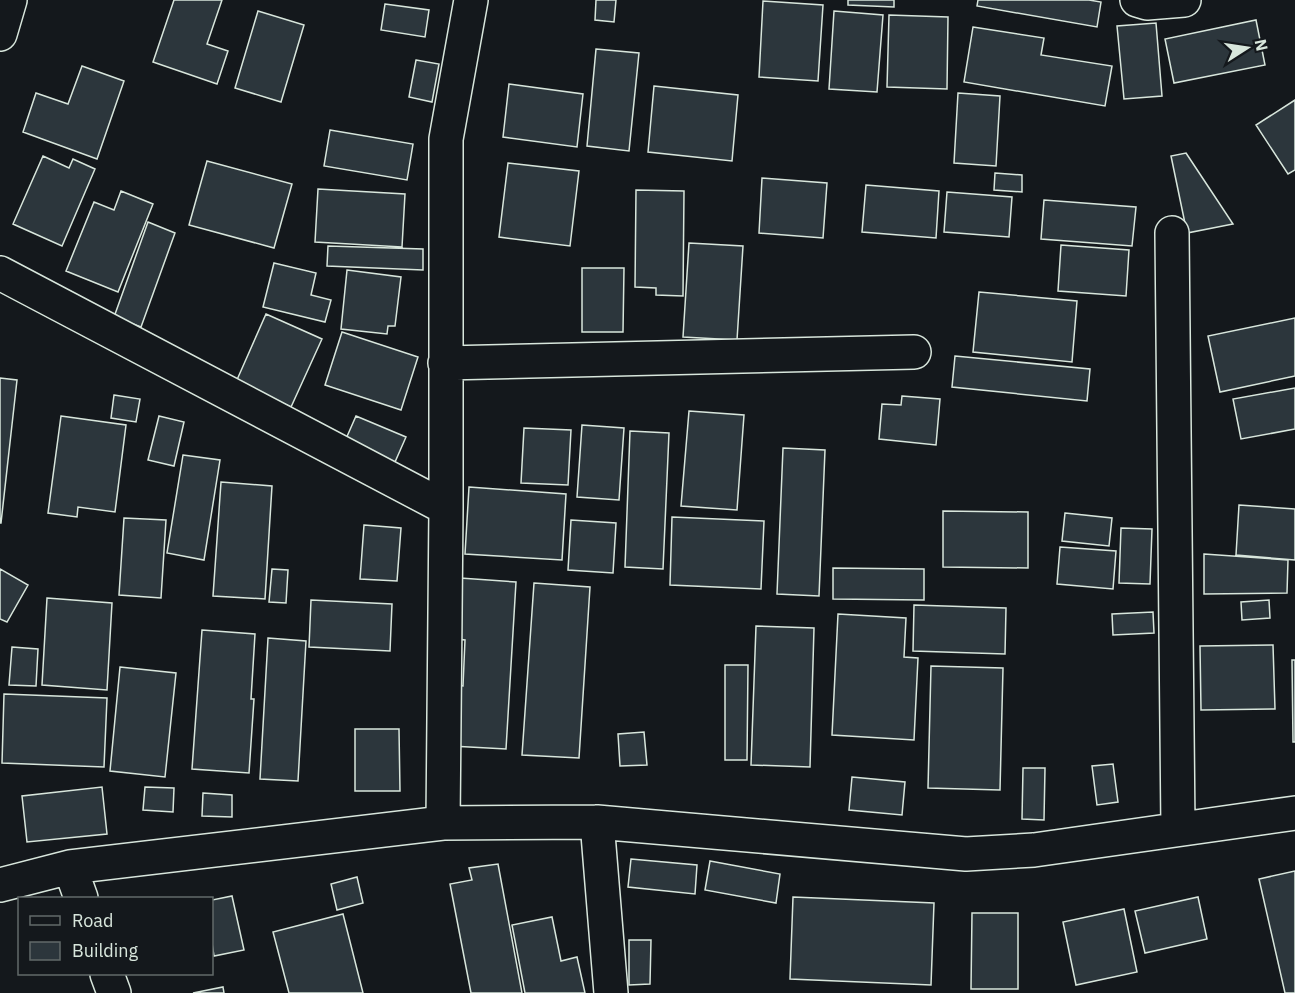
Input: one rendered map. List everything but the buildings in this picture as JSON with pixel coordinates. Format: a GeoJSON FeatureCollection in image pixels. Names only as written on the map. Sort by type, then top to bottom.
{"type":"FeatureCollection","features":[{"type":"Feature","properties":{"kind":"street"},"geometry":{"type":"LineString","coordinates":[[0,34],[10,0]]}},
{"type":"Feature","properties":{"kind":"street"},"geometry":{"type":"LineString","coordinates":[[442,823],[446,508],[446,139],[471,0]]}},
{"type":"Feature","properties":{"kind":"street"},"geometry":{"type":"LineString","coordinates":[[1137,0],[1147,3],[1184,0]]}},
{"type":"Feature","properties":{"kind":"street"},"geometry":{"type":"LineString","coordinates":[[1172,233],[1178,829]]}},
{"type":"Feature","properties":{"kind":"street"},"geometry":{"type":"LineString","coordinates":[[0,273],[446,508]]}},
{"type":"Feature","properties":{"kind":"street"},"geometry":{"type":"LineString","coordinates":[[446,363],[914,352]]}},
{"type":"Feature","properties":{"kind":"street"},"geometry":{"type":"LineString","coordinates":[[0,885],[70,867],[442,823],[597,822],[966,854],[1034,850],[1295,813]]}},
{"type":"Feature","properties":{"kind":"street"},"geometry":{"type":"LineString","coordinates":[[597,822],[611,993]]}},
{"type":"Feature","properties":{"kind":"street"},"geometry":{"type":"LineString","coordinates":[[70,867],[81,897]]}},
{"type":"Feature","properties":{"kind":"street"},"geometry":{"type":"LineString","coordinates":[[107,975],[114,993]]}}]}
